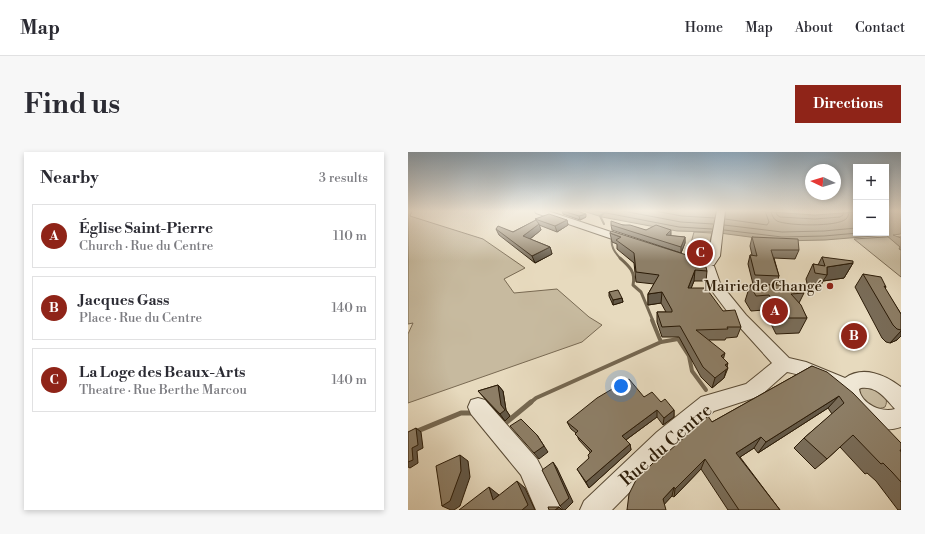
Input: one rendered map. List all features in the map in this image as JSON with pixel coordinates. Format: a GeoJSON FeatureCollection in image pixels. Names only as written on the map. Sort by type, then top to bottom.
{"type":"FeatureCollection","features":[{"type":"Feature","properties":{"kind":"street"},"geometry":{"type":"LineString","coordinates":[[590,228],[639,244]]}},
{"type":"Feature","properties":{"kind":"street"},"geometry":{"type":"LineString","coordinates":[[718,228],[712,271],[741,319],[784,364],[800,367],[849,388],[853,400],[865,412],[892,418],[894,438]]}},
{"type":"Feature","properties":{"kind":"street","name":"Rue du Centre"},"geometry":{"type":"LineString","coordinates":[[597,508],[666,440],[708,403],[753,390],[784,364]]}},
{"type":"Feature","properties":{"kind":"street"},"geometry":{"type":"LineString","coordinates":[[849,388],[856,380],[870,380],[886,387],[894,393],[901,402]]}},
{"type":"Feature","properties":{"kind":"street"},"geometry":{"type":"LineString","coordinates":[[478,407],[529,467],[550,510]]}},
{"type":"Feature","properties":{"kind":"shaded area"},"geometry":{"type":"Polygon","coordinates":[[[408,228],[447,228],[483,239],[525,268],[504,279],[514,293],[557,289],[589,317],[602,325],[582,342],[408,403],[408,334],[413,323],[408,324],[408,228]]]}},
{"type":"Feature","properties":{"kind":"shaded area"},"geometry":{"type":"Polygon","coordinates":[[[694,232],[712,233],[708,251],[689,250],[694,232]]]}},
{"type":"Feature","properties":{"kind":"shaded area"},"geometry":{"type":"Polygon","coordinates":[[[901,236],[901,277],[854,239],[901,236]]]}},
{"type":"Feature","properties":{"kind":"shaded area"},"geometry":{"type":"Polygon","coordinates":[[[863,387],[880,392],[886,398],[885,407],[872,407],[865,402],[859,390],[863,387]]]}},
{"type":"Feature","properties":{"kind":"water"},"geometry":{"type":"Polygon","coordinates":[[[659,228],[853,228],[853,236],[874,236],[825,240],[780,241],[712,232],[677,231],[659,228]]]}},
{"type":"Feature","properties":{"kind":"water"},"geometry":{"type":"Polygon","coordinates":[[[889,228],[901,228],[901,234],[893,235],[901,238],[901,250],[899,249],[900,247],[887,236],[889,236],[889,228]]]}},
{"type":"Feature","properties":{"kind":"building"},"geometry":{"type":"Polygon","coordinates":[[[502,228],[513,232],[521,228],[534,228],[523,236],[550,247],[532,256],[496,229],[502,228]]]}},
{"type":"Feature","properties":{"kind":"building"},"geometry":{"type":"Polygon","coordinates":[[[620,228],[639,228],[646,230],[651,228],[664,228],[671,230],[666,235],[685,237],[681,247],[620,228]]]}},
{"type":"Feature","properties":{"kind":"building"},"geometry":{"type":"Polygon","coordinates":[[[611,231],[693,257],[702,262],[707,271],[695,270],[688,288],[706,288],[723,311],[735,310],[741,327],[696,330],[725,353],[721,356],[728,363],[725,365],[728,368],[715,378],[703,367],[680,326],[662,327],[657,312],[672,312],[672,310],[662,292],[648,294],[659,275],[636,272],[634,253],[616,240],[621,237],[610,233],[611,231]]]}},
{"type":"Feature","properties":{"kind":"building"},"geometry":{"type":"Polygon","coordinates":[[[752,237],[798,239],[799,250],[771,250],[779,276],[755,275],[750,255],[757,256],[752,237]]]}},
{"type":"Feature","properties":{"kind":"building"},"geometry":{"type":"Polygon","coordinates":[[[822,257],[853,261],[853,263],[827,267],[827,275],[815,273],[813,264],[825,266],[822,257]]]}},
{"type":"Feature","properties":{"kind":"building"},"geometry":{"type":"Polygon","coordinates":[[[863,274],[881,277],[886,287],[884,286],[901,314],[901,330],[897,329],[893,325],[863,274]]]}},
{"type":"Feature","properties":{"kind":"building"},"geometry":{"type":"Polygon","coordinates":[[[750,285],[798,285],[804,293],[791,294],[801,305],[807,318],[783,318],[769,295],[756,296],[750,285]]]}},
{"type":"Feature","properties":{"kind":"building"},"geometry":{"type":"Polygon","coordinates":[[[618,290],[622,298],[613,300],[609,292],[618,290]]]}},
{"type":"Feature","properties":{"kind":"building"},"geometry":{"type":"Polygon","coordinates":[[[812,366],[827,372],[853,393],[901,443],[901,482],[853,435],[827,459],[804,438],[844,403],[839,396],[766,442],[761,437],[736,453],[780,510],[739,510],[705,459],[663,499],[666,510],[627,510],[629,494],[636,480],[657,459],[658,461],[708,416],[712,422],[812,366]]]}},
{"type":"Feature","properties":{"kind":"building"},"geometry":{"type":"Polygon","coordinates":[[[629,379],[644,397],[652,392],[661,402],[665,399],[674,410],[664,418],[657,410],[622,436],[630,444],[586,482],[577,469],[589,458],[588,455],[592,451],[575,434],[578,431],[567,422],[597,398],[629,379]]]}},
{"type":"Feature","properties":{"kind":"building"},"geometry":{"type":"Polygon","coordinates":[[[498,385],[501,405],[505,410],[500,414],[478,391],[498,385]]]}},
{"type":"Feature","properties":{"kind":"building"},"geometry":{"type":"Polygon","coordinates":[[[521,419],[537,435],[544,446],[534,453],[510,426],[521,419]]]}},
{"type":"Feature","properties":{"kind":"building"},"geometry":{"type":"Polygon","coordinates":[[[416,428],[418,445],[412,448],[413,460],[408,462],[408,432],[416,428]]]}},
{"type":"Feature","properties":{"kind":"building"},"geometry":{"type":"Polygon","coordinates":[[[460,455],[461,471],[450,501],[442,506],[436,466],[460,455]]]}},
{"type":"Feature","properties":{"kind":"building"},"geometry":{"type":"Polygon","coordinates":[[[553,462],[569,498],[560,506],[542,470],[553,462]]]}},
{"type":"Feature","properties":{"kind":"building"},"geometry":{"type":"Polygon","coordinates":[[[517,481],[528,505],[522,510],[459,510],[489,487],[493,500],[517,481]]]}},
{"type":"Feature","properties":{"kind":"building"},"geometry":{"type":"Polygon","coordinates":[[[548,507],[559,507],[555,510],[549,510],[548,507]]]}},
{"type":"Feature","properties":{"kind":"waterway"},"geometry":{"type":"LineString","coordinates":[[612,239],[615,253],[633,273],[633,285],[641,292],[653,321]]}},
{"type":"Feature","properties":{"kind":"waterway"},"geometry":{"type":"LineString","coordinates":[[652,320],[661,342]]}},
{"type":"Feature","properties":{"kind":"waterway"},"geometry":{"type":"LineString","coordinates":[[661,342],[678,339],[689,356],[692,371],[706,390]]}},
{"type":"Feature","properties":{"kind":"waterway"},"geometry":{"type":"LineString","coordinates":[[530,403],[536,398],[661,342]]}},
{"type":"Feature","properties":{"kind":"waterway"},"geometry":{"type":"LineString","coordinates":[[503,425],[531,402]]}},
{"type":"Feature","properties":{"kind":"waterway"},"geometry":{"type":"LineString","coordinates":[[408,435],[461,413],[474,413]]}},
{"type":"Feature","properties":{"kind":"place","name":"La Loge des Beaux-Arts"},"geometry":{"type":"Point","coordinates":[700,253]}},
{"type":"Feature","properties":{"kind":"place","name":"Mairie de Changé"},"geometry":{"type":"Point","coordinates":[830,286]}},
{"type":"Feature","properties":{"kind":"place","name":"Église Saint-Pierre"},"geometry":{"type":"Point","coordinates":[775,311]}},
{"type":"Feature","properties":{"kind":"place","name":"Jacques Gass"},"geometry":{"type":"Point","coordinates":[854,336]}}]}
